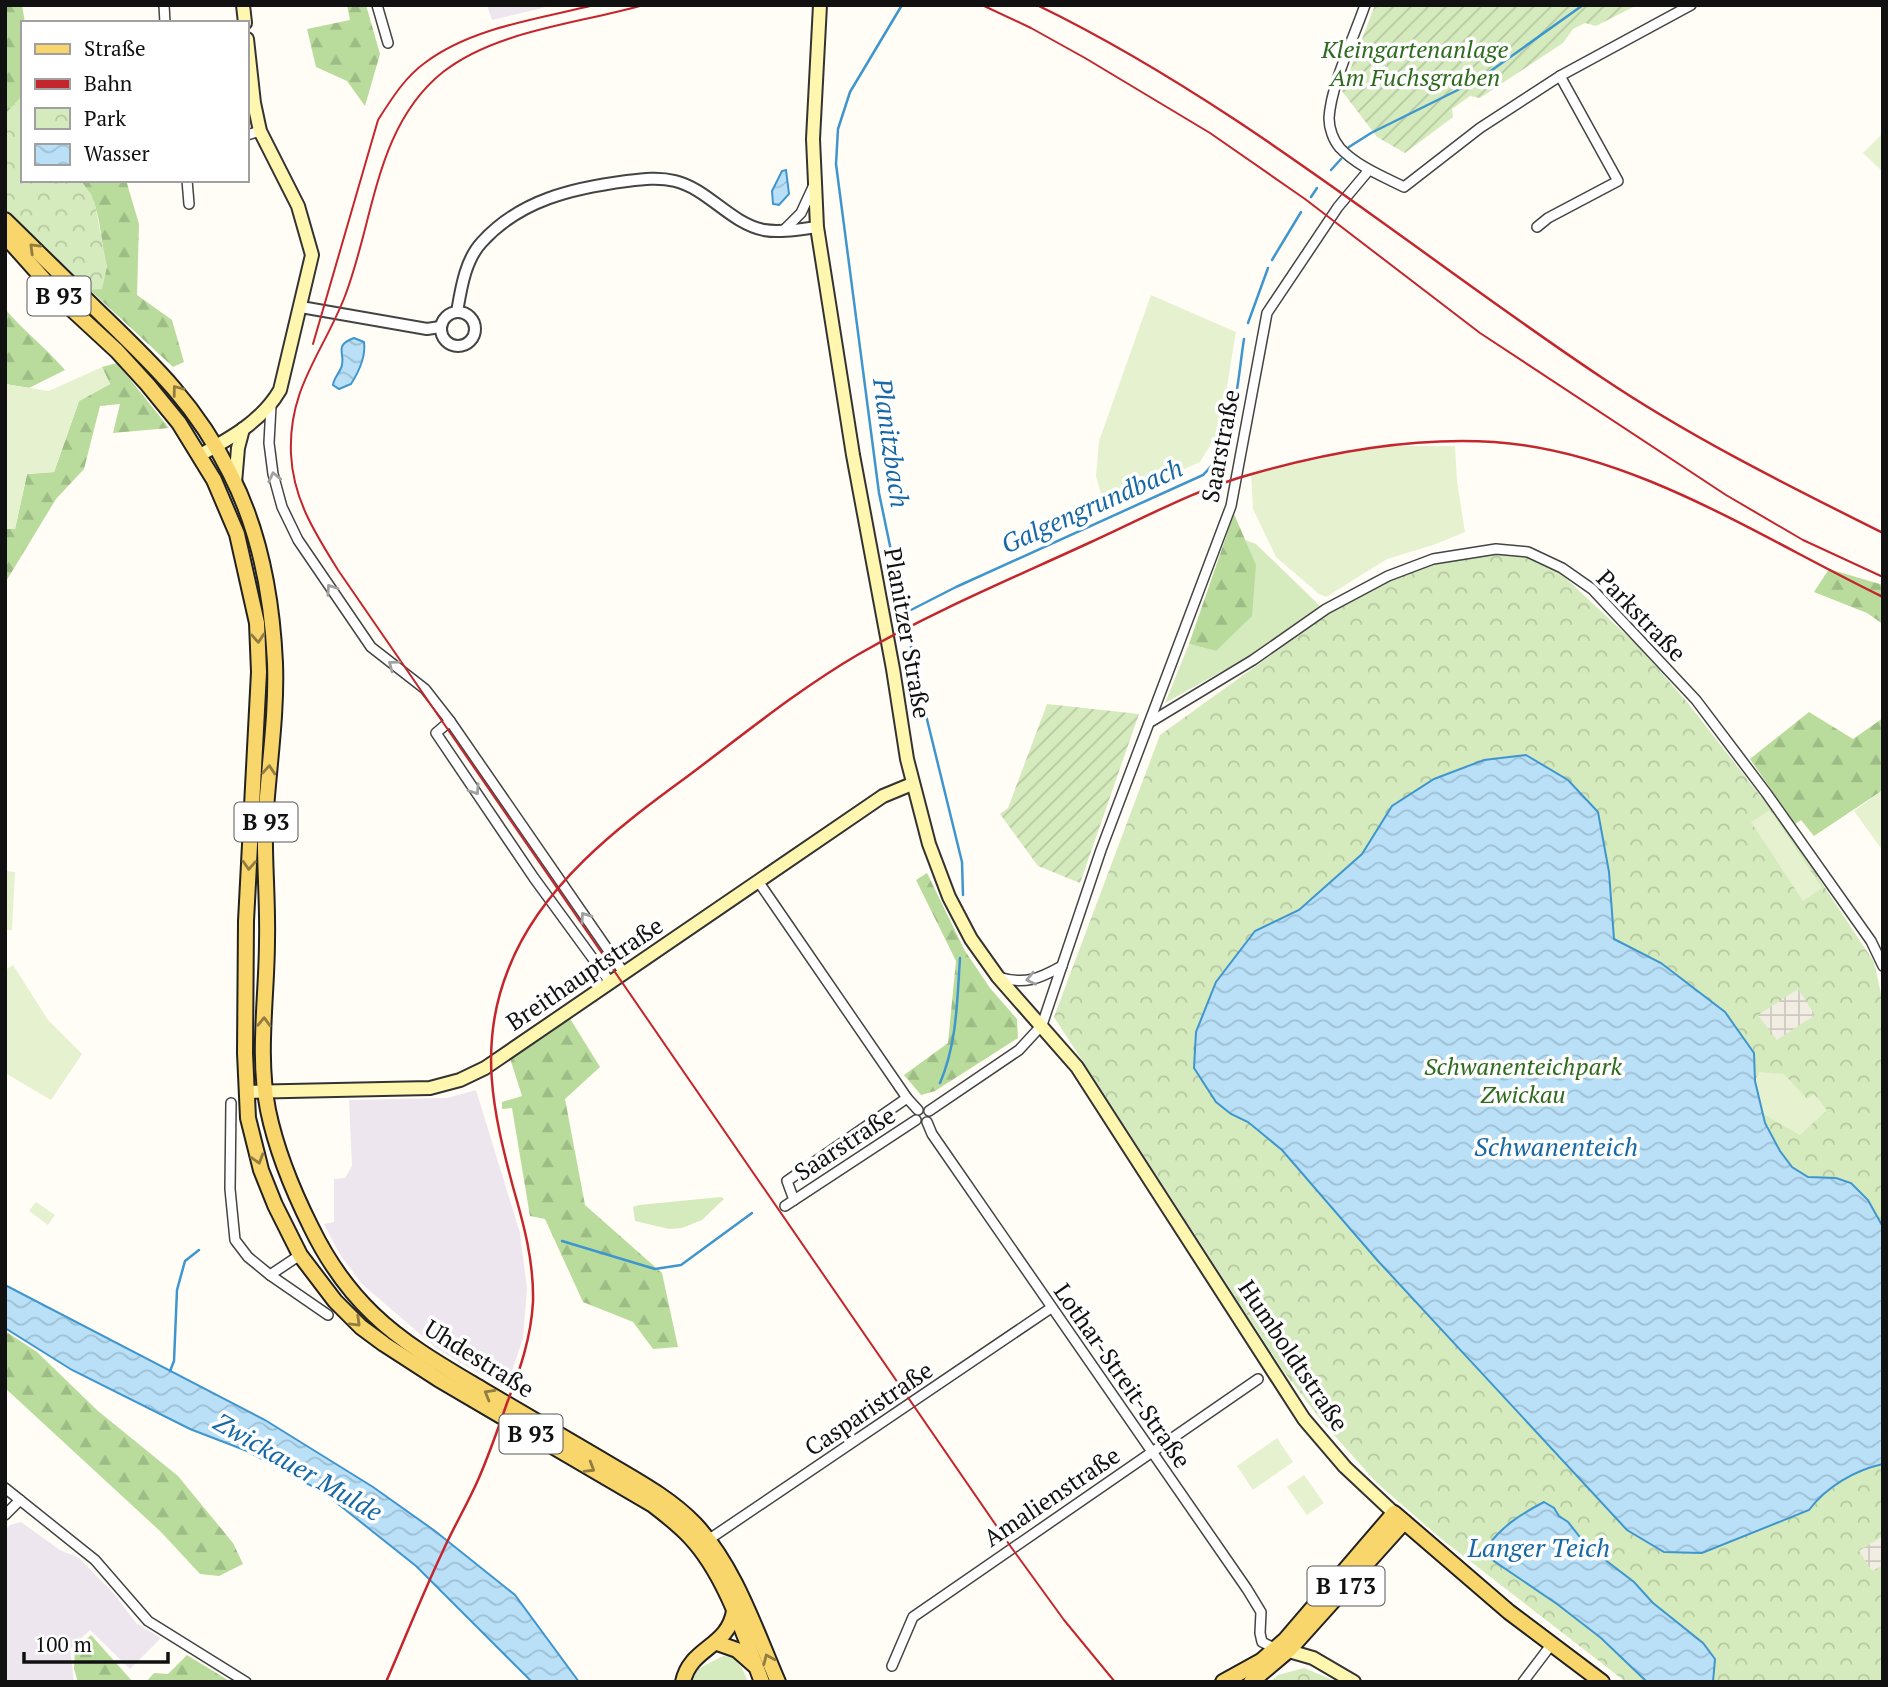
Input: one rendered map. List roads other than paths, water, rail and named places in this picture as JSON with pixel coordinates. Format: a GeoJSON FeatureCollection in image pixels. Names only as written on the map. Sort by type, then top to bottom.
{"type":"FeatureCollection","features":[{"type":"Feature","properties":{"kind":"main road","name":"Planitzer Straße"},"geometry":{"type":"LineString","coordinates":[[820,5],[815,92],[817,227],[853,455],[912,784],[929,844],[949,897],[971,939],[998,977],[1042,1025]]}},
{"type":"Feature","properties":{"kind":"main road"},"geometry":{"type":"LineString","coordinates":[[200,455],[243,429],[271,407],[280,390],[312,255],[298,206],[253,133],[254,103],[248,48]]}},
{"type":"Feature","properties":{"kind":"main road","name":"B 93"},"geometry":{"type":"LineString","coordinates":[[5,220],[169,380],[216,446],[254,530],[261,556],[275,664],[265,826],[268,899],[263,1053],[266,1090]]}},
{"type":"Feature","properties":{"kind":"main road","name":"B 93"},"geometry":{"type":"LineString","coordinates":[[5,236],[64,302],[117,351],[179,423],[200,455],[237,534],[247,571],[258,645],[259,672],[246,921],[247,1092]]}},
{"type":"Feature","properties":{"kind":"main road"},"geometry":{"type":"LineString","coordinates":[[235,483],[238,448],[243,429]]}},
{"type":"Feature","properties":{"kind":"main road","name":"Breithauptstraße"},"geometry":{"type":"LineString","coordinates":[[247,1092],[430,1088],[460,1080],[485,1068],[883,796],[912,784]]}},
{"type":"Feature","properties":{"kind":"main road","name":"Humboldtstraße"},"geometry":{"type":"LineString","coordinates":[[1042,1025],[1077,1067],[1304,1419],[1330,1451],[1399,1518],[1551,1645],[1602,1682]]}},
{"type":"Feature","properties":{"kind":"main road","name":"Uhdestraße"},"geometry":{"type":"LineString","coordinates":[[266,1090],[268,1108],[282,1155],[310,1225],[325,1254],[372,1313],[444,1367],[654,1491],[684,1514],[708,1540],[730,1575],[778,1682]]}},
{"type":"Feature","properties":{"kind":"main road","name":"Uhdestraße"},"geometry":{"type":"LineString","coordinates":[[247,1092],[248,1118],[261,1170],[275,1205],[300,1255],[335,1301],[369,1333],[438,1379],[653,1506],[677,1524],[704,1554],[734,1611],[762,1682]]}},
{"type":"Feature","properties":{"kind":"main road","name":"B 173"},"geometry":{"type":"LineString","coordinates":[[1251,1682],[1399,1518]]}},
{"type":"Feature","properties":{"kind":"main road"},"geometry":{"type":"LineString","coordinates":[[683,1682],[688,1666],[725,1634],[732,1622],[734,1611]]}},
{"type":"Feature","properties":{"kind":"main road"},"geometry":{"type":"LineString","coordinates":[[717,1643],[737,1650],[757,1668]]}},
{"type":"Feature","properties":{"kind":"main road"},"geometry":{"type":"LineString","coordinates":[[1283,1649],[1313,1658],[1354,1682]]}},
{"type":"Feature","properties":{"kind":"main road","name":"B 173"},"geometry":{"type":"LineString","coordinates":[[1223,1682],[1283,1649]]}},
{"type":"Feature","properties":{"kind":"street"},"geometry":{"type":"LineString","coordinates":[[377,5],[388,43]]}},
{"type":"Feature","properties":{"kind":"street"},"geometry":{"type":"LineString","coordinates":[[1365,5],[1336,90],[1329,121],[1340,148],[1369,170],[1404,187],[1480,128],[1560,76],[1690,5]]}},
{"type":"Feature","properties":{"kind":"street"},"geometry":{"type":"LineString","coordinates":[[1537,227],[1548,218],[1618,181],[1560,76]]}},
{"type":"Feature","properties":{"kind":"street","name":"Saarstraße"},"geometry":{"type":"LineString","coordinates":[[929,1111],[1019,1050],[1042,1025],[1101,850],[1152,721],[1231,506],[1267,313],[1330,218],[1369,170]]}},
{"type":"Feature","properties":{"kind":"street"},"geometry":{"type":"LineString","coordinates":[[457,312],[465,273],[480,244],[502,223],[529,206],[568,191],[651,178],[675,181],[695,189],[742,221],[764,230],[817,227]]}},
{"type":"Feature","properties":{"kind":"street"},"geometry":{"type":"LineString","coordinates":[[187,182],[189,204]]}},
{"type":"Feature","properties":{"kind":"street"},"geometry":{"type":"LineString","coordinates":[[784,230],[801,213],[815,182]]}},
{"type":"Feature","properties":{"kind":"street"},"geometry":{"type":"LineString","coordinates":[[301,307],[427,329],[440,327]]}},
{"type":"Feature","properties":{"kind":"street"},"geometry":{"type":"LineString","coordinates":[[457,312],[464,313],[474,323],[475,330],[469,343],[464,346],[451,346],[441,335],[440,327],[449,314],[457,312]]}},
{"type":"Feature","properties":{"kind":"street"},"geometry":{"type":"LineString","coordinates":[[271,407],[269,443],[273,474],[282,507],[298,540],[371,647],[425,689],[450,721],[624,973]]}},
{"type":"Feature","properties":{"kind":"street","name":"Parkstraße"},"geometry":{"type":"LineString","coordinates":[[1152,721],[1253,660],[1326,609],[1388,576],[1433,559],[1496,549],[1528,552],[1562,568],[1592,589],[1696,700],[1768,794],[1871,941],[1883,965]]}},
{"type":"Feature","properties":{"kind":"street"},"geometry":{"type":"LineString","coordinates":[[450,721],[436,733],[534,878],[610,982]]}},
{"type":"Feature","properties":{"kind":"street"},"geometry":{"type":"LineString","coordinates":[[758,881],[907,1098],[918,1110]]}},
{"type":"Feature","properties":{"kind":"street"},"geometry":{"type":"LineString","coordinates":[[998,977],[1026,982],[1041,978],[1062,966]]}},
{"type":"Feature","properties":{"kind":"street","name":"Saarstraße"},"geometry":{"type":"LineString","coordinates":[[907,1098],[787,1181],[790,1203],[922,1121]]}},
{"type":"Feature","properties":{"kind":"street"},"geometry":{"type":"LineString","coordinates":[[231,1103],[230,1189],[234,1240],[248,1257],[270,1275],[328,1315]]}},
{"type":"Feature","properties":{"kind":"street"},"geometry":{"type":"LineString","coordinates":[[924,1108],[929,1111],[930,1118],[922,1121],[915,1116],[918,1110],[924,1108]]}},
{"type":"Feature","properties":{"kind":"street","name":"Lothar-Streit-Straße"},"geometry":{"type":"LineString","coordinates":[[922,1121],[1259,1607],[1262,1642],[1283,1649]]}},
{"type":"Feature","properties":{"kind":"street"},"geometry":{"type":"LineString","coordinates":[[270,1275],[300,1255]]}},
{"type":"Feature","properties":{"kind":"street","name":"Casparistraße"},"geometry":{"type":"LineString","coordinates":[[708,1540],[1051,1308]]}},
{"type":"Feature","properties":{"kind":"street","name":"Amalienstraße"},"geometry":{"type":"LineString","coordinates":[[892,1666],[913,1617],[1258,1379]]}},
{"type":"Feature","properties":{"kind":"street"},"geometry":{"type":"LineString","coordinates":[[5,1489],[95,1560],[148,1621],[246,1682]]}},
{"type":"Feature","properties":{"kind":"street"},"geometry":{"type":"LineString","coordinates":[[5,1515],[20,1500]]}},
{"type":"Feature","properties":{"kind":"street"},"geometry":{"type":"LineString","coordinates":[[1523,1682],[1551,1645]]}},
{"type":"Feature","properties":{"kind":"water"},"geometry":{"type":"Polygon","coordinates":[[[786,170],[789,194],[779,205],[773,204],[772,191],[782,171],[786,170]]]}},
{"type":"Feature","properties":{"kind":"water"},"geometry":{"type":"Polygon","coordinates":[[[354,338],[364,342],[363,359],[351,384],[339,389],[333,385],[341,368],[342,347],[354,338]]]}},
{"type":"Feature","properties":{"kind":"water","name":"Schwanenteich"},"geometry":{"type":"Polygon","coordinates":[[[1526,755],[1568,780],[1598,812],[1609,872],[1614,939],[1661,963],[1725,1012],[1754,1053],[1755,1081],[1765,1123],[1780,1151],[1792,1167],[1808,1177],[1836,1178],[1851,1183],[1868,1200],[1883,1227],[1883,1464],[1862,1470],[1842,1481],[1824,1494],[1809,1510],[1702,1553],[1664,1552],[1627,1530],[1378,1261],[1282,1150],[1248,1122],[1231,1114],[1216,1102],[1194,1068],[1196,1032],[1216,982],[1255,931],[1299,910],[1362,854],[1392,806],[1434,779],[1484,760],[1526,755]]]}},
{"type":"Feature","properties":{"kind":"water","name":"Zwickauer Mulde"},"geometry":{"type":"Polygon","coordinates":[[[5,1285],[265,1420],[373,1487],[435,1531],[515,1595],[579,1682],[532,1682],[416,1566],[323,1492],[247,1451],[190,1429],[72,1370],[5,1328],[5,1285]]]}},
{"type":"Feature","properties":{"kind":"water","name":"Langer Teich"},"geometry":{"type":"Polygon","coordinates":[[[1544,1502],[1568,1522],[1587,1546],[1634,1582],[1653,1603],[1703,1643],[1715,1659],[1713,1682],[1647,1682],[1601,1638],[1491,1559],[1487,1547],[1499,1533],[1544,1502]]]}},
{"type":"Feature","properties":{"kind":"waterway","name":"Planitzbach"},"geometry":{"type":"LineString","coordinates":[[902,5],[850,92],[838,129],[836,164],[879,493],[921,695],[962,862],[963,895]]}},
{"type":"Feature","properties":{"kind":"waterway","name":"Galgengrundbach"},"geometry":{"type":"LineString","coordinates":[[1349,147],[1371,133],[1478,80],[1583,5]]}},
{"type":"Feature","properties":{"kind":"waterway","name":"Galgengrundbach"},"geometry":{"type":"LineString","coordinates":[[1331,170],[1341,159]]}},
{"type":"Feature","properties":{"kind":"waterway","name":"Galgengrundbach"},"geometry":{"type":"LineString","coordinates":[[1311,197],[1317,188]]}},
{"type":"Feature","properties":{"kind":"waterway","name":"Galgengrundbach"},"geometry":{"type":"LineString","coordinates":[[1272,260],[1301,212]]}},
{"type":"Feature","properties":{"kind":"waterway","name":"Galgengrundbach"},"geometry":{"type":"LineString","coordinates":[[1248,323],[1268,268]]}},
{"type":"Feature","properties":{"kind":"waterway","name":"Galgengrundbach"},"geometry":{"type":"LineString","coordinates":[[905,616],[907,612],[956,587],[1203,475],[1214,462],[1229,430],[1244,339]]}},
{"type":"Feature","properties":{"kind":"waterway","name":"Planitzbach"},"geometry":{"type":"LineString","coordinates":[[940,1083],[953,1037],[960,958]]}},
{"type":"Feature","properties":{"kind":"waterway","name":"Planitzbach"},"geometry":{"type":"LineString","coordinates":[[562,1241],[655,1269],[681,1265],[752,1213]]}},
{"type":"Feature","properties":{"kind":"waterway","name":"Planitzbach"},"geometry":{"type":"LineString","coordinates":[[170,1371],[174,1361],[177,1290],[185,1261],[199,1250]]}},
{"type":"Feature","properties":{"kind":"tram line"},"geometry":{"type":"LineString","coordinates":[[313,344],[378,120],[405,81],[426,62],[464,40],[507,26],[594,5]]}},
{"type":"Feature","properties":{"kind":"tram line"},"geometry":{"type":"LineString","coordinates":[[643,5],[539,30],[488,46],[443,72],[420,94],[403,119],[390,147],[379,176],[345,296],[301,390],[292,431],[291,454],[296,486],[307,515],[338,570],[1011,1547],[1064,1620],[1115,1682]]}},
{"type":"Feature","properties":{"kind":"tram line"},"geometry":{"type":"LineString","coordinates":[[982,5],[1085,58],[1210,133],[1305,199],[1480,333],[1726,495],[1803,540],[1883,577]]}},
{"type":"Feature","properties":{"kind":"railway"},"geometry":{"type":"LineString","coordinates":[[1037,5],[1112,44],[1255,133],[1635,399],[1739,460],[1883,533]]}},
{"type":"Feature","properties":{"kind":"railway"},"geometry":{"type":"LineString","coordinates":[[386,1682],[486,1461],[520,1366],[530,1328],[533,1302],[530,1258],[500,1132],[492,1078],[493,1025],[508,970],[540,911],[584,861],[635,816],[793,697],[859,654],[916,623],[1190,496],[1231,480],[1281,466],[1341,453],[1403,444],[1494,442],[1545,449],[1596,462],[1646,479],[1743,524],[1883,597]]}},
{"type":"Feature","properties":{"kind":"park label","name":"Kleingartenanlage Am Fuchsgraben"},"geometry":{"type":"Point","coordinates":[1415,64]}},
{"type":"Feature","properties":{"kind":"park label","name":"Schwanenteichpark Zwickau"},"geometry":{"type":"Point","coordinates":[1523,1081]}}]}
